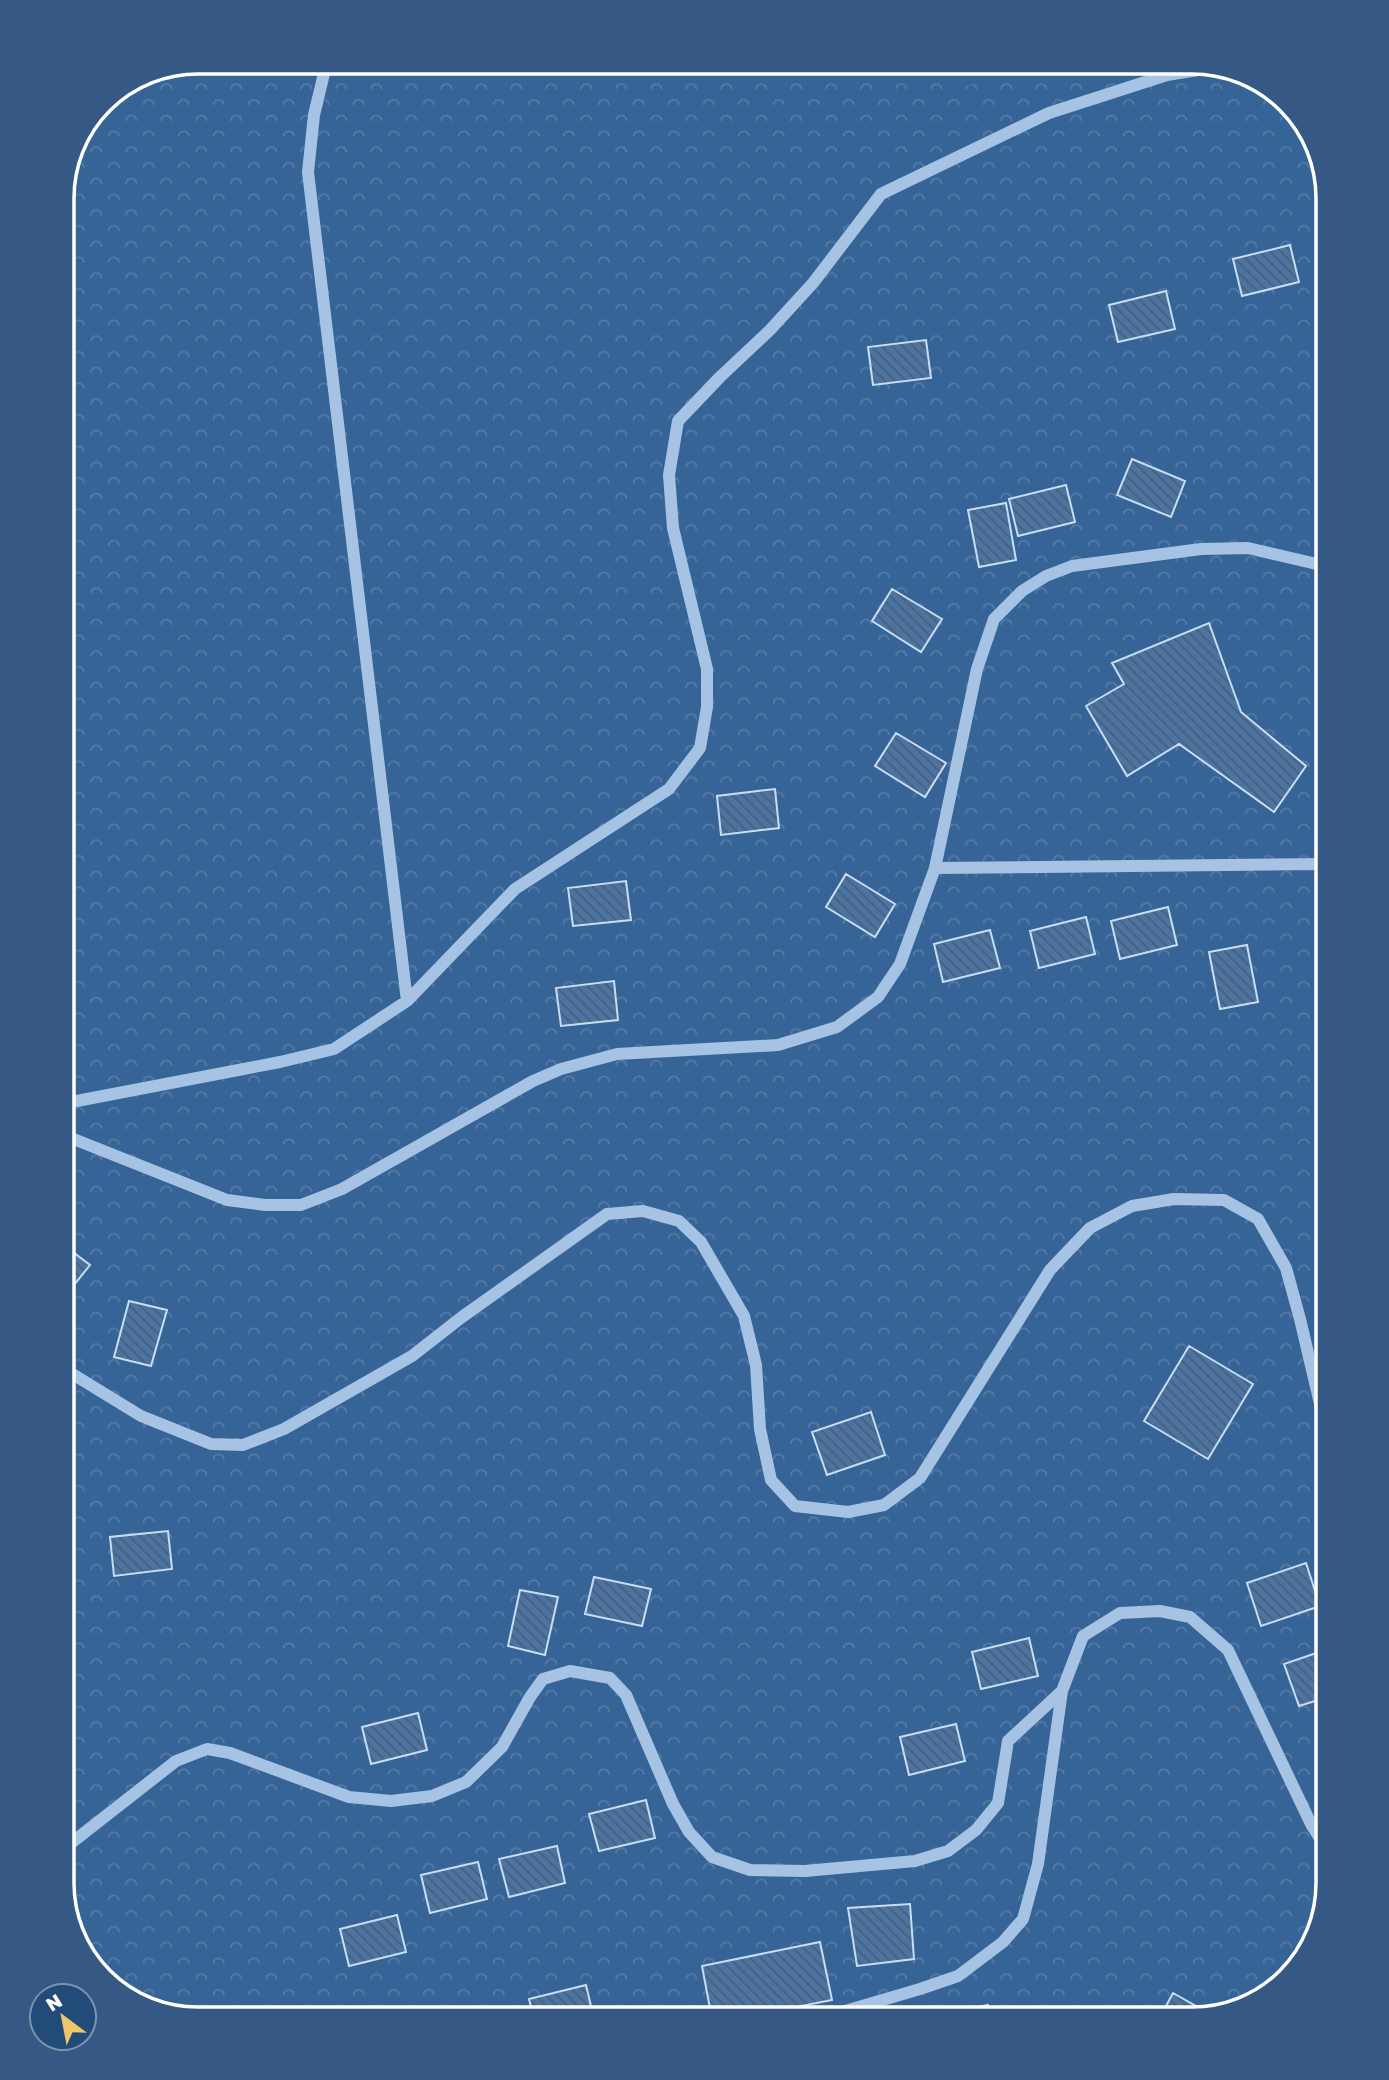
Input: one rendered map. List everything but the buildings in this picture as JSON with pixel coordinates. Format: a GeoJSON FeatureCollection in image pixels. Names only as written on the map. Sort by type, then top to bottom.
{"type":"FeatureCollection","features":[{"type":"Feature","properties":{"kind":"street"},"geometry":{"type":"LineString","coordinates":[[324,74],[314,115],[308,172],[407,1001]]}},
{"type":"Feature","properties":{"kind":"street"},"geometry":{"type":"LineString","coordinates":[[74,1102],[334,1049],[407,1001],[515,889],[669,789],[700,748],[707,707],[707,669],[673,528],[669,475],[678,421],[770,330],[813,283],[881,194],[1049,113],[1173,74]]}},
{"type":"Feature","properties":{"kind":"street"},"geometry":{"type":"LineString","coordinates":[[74,1139],[227,1200],[265,1205],[301,1205],[342,1189],[533,1081],[561,1069],[617,1054],[778,1045],[837,1027],[878,997],[900,964],[935,867],[977,669],[994,619],[1022,592],[1046,576],[1072,566],[1201,549],[1248,548],[1316,564]]}},
{"type":"Feature","properties":{"kind":"street"},"geometry":{"type":"LineString","coordinates":[[935,867],[1316,864]]}},
{"type":"Feature","properties":{"kind":"street"},"geometry":{"type":"LineString","coordinates":[[74,1375],[141,1416],[211,1444],[243,1445],[284,1429],[412,1356],[607,1214],[643,1211],[679,1221],[701,1242],[744,1317],[756,1365],[760,1429],[771,1480],[795,1506],[848,1512],[884,1506],[919,1478],[1050,1270],[1090,1228],[1132,1206],[1174,1199],[1224,1200],[1258,1219],[1286,1268],[1316,1387]]}},
{"type":"Feature","properties":{"kind":"street"},"geometry":{"type":"LineString","coordinates":[[860,2007],[958,1976],[1003,1942],[1023,1919],[1038,1864],[1062,1691],[1083,1636],[1120,1613],[1160,1611],[1190,1617],[1228,1650],[1316,1832]]}},
{"type":"Feature","properties":{"kind":"street"},"geometry":{"type":"LineString","coordinates":[[74,1841],[176,1761],[207,1749],[230,1753],[349,1797],[391,1801],[432,1796],[466,1782],[502,1747],[543,1679],[570,1671],[610,1678],[626,1695],[673,1804],[689,1832],[712,1857],[750,1870],[805,1871],[915,1861],[948,1851],[976,1830],[998,1803],[1008,1741],[1062,1691]]}},
{"type":"Feature","properties":{"kind":"green space"},"geometry":{"type":"Polygon","coordinates":[[[945,74],[1003,74],[951,91],[945,74]]]}},
{"type":"Feature","properties":{"kind":"green space"},"geometry":{"type":"Polygon","coordinates":[[[1199,74],[1231,80],[1260,94],[1285,116],[1299,136],[1311,166],[1316,198],[1316,1882],[1311,1914],[1299,1944],[1279,1970],[1253,1990],[1223,2002],[1191,2007],[190,2006],[166,2002],[136,1990],[110,1970],[90,1944],[78,1914],[74,1882],[74,190],[86,143],[99,122],[116,104],[143,86],[173,76],[1199,74]]]}}]}
